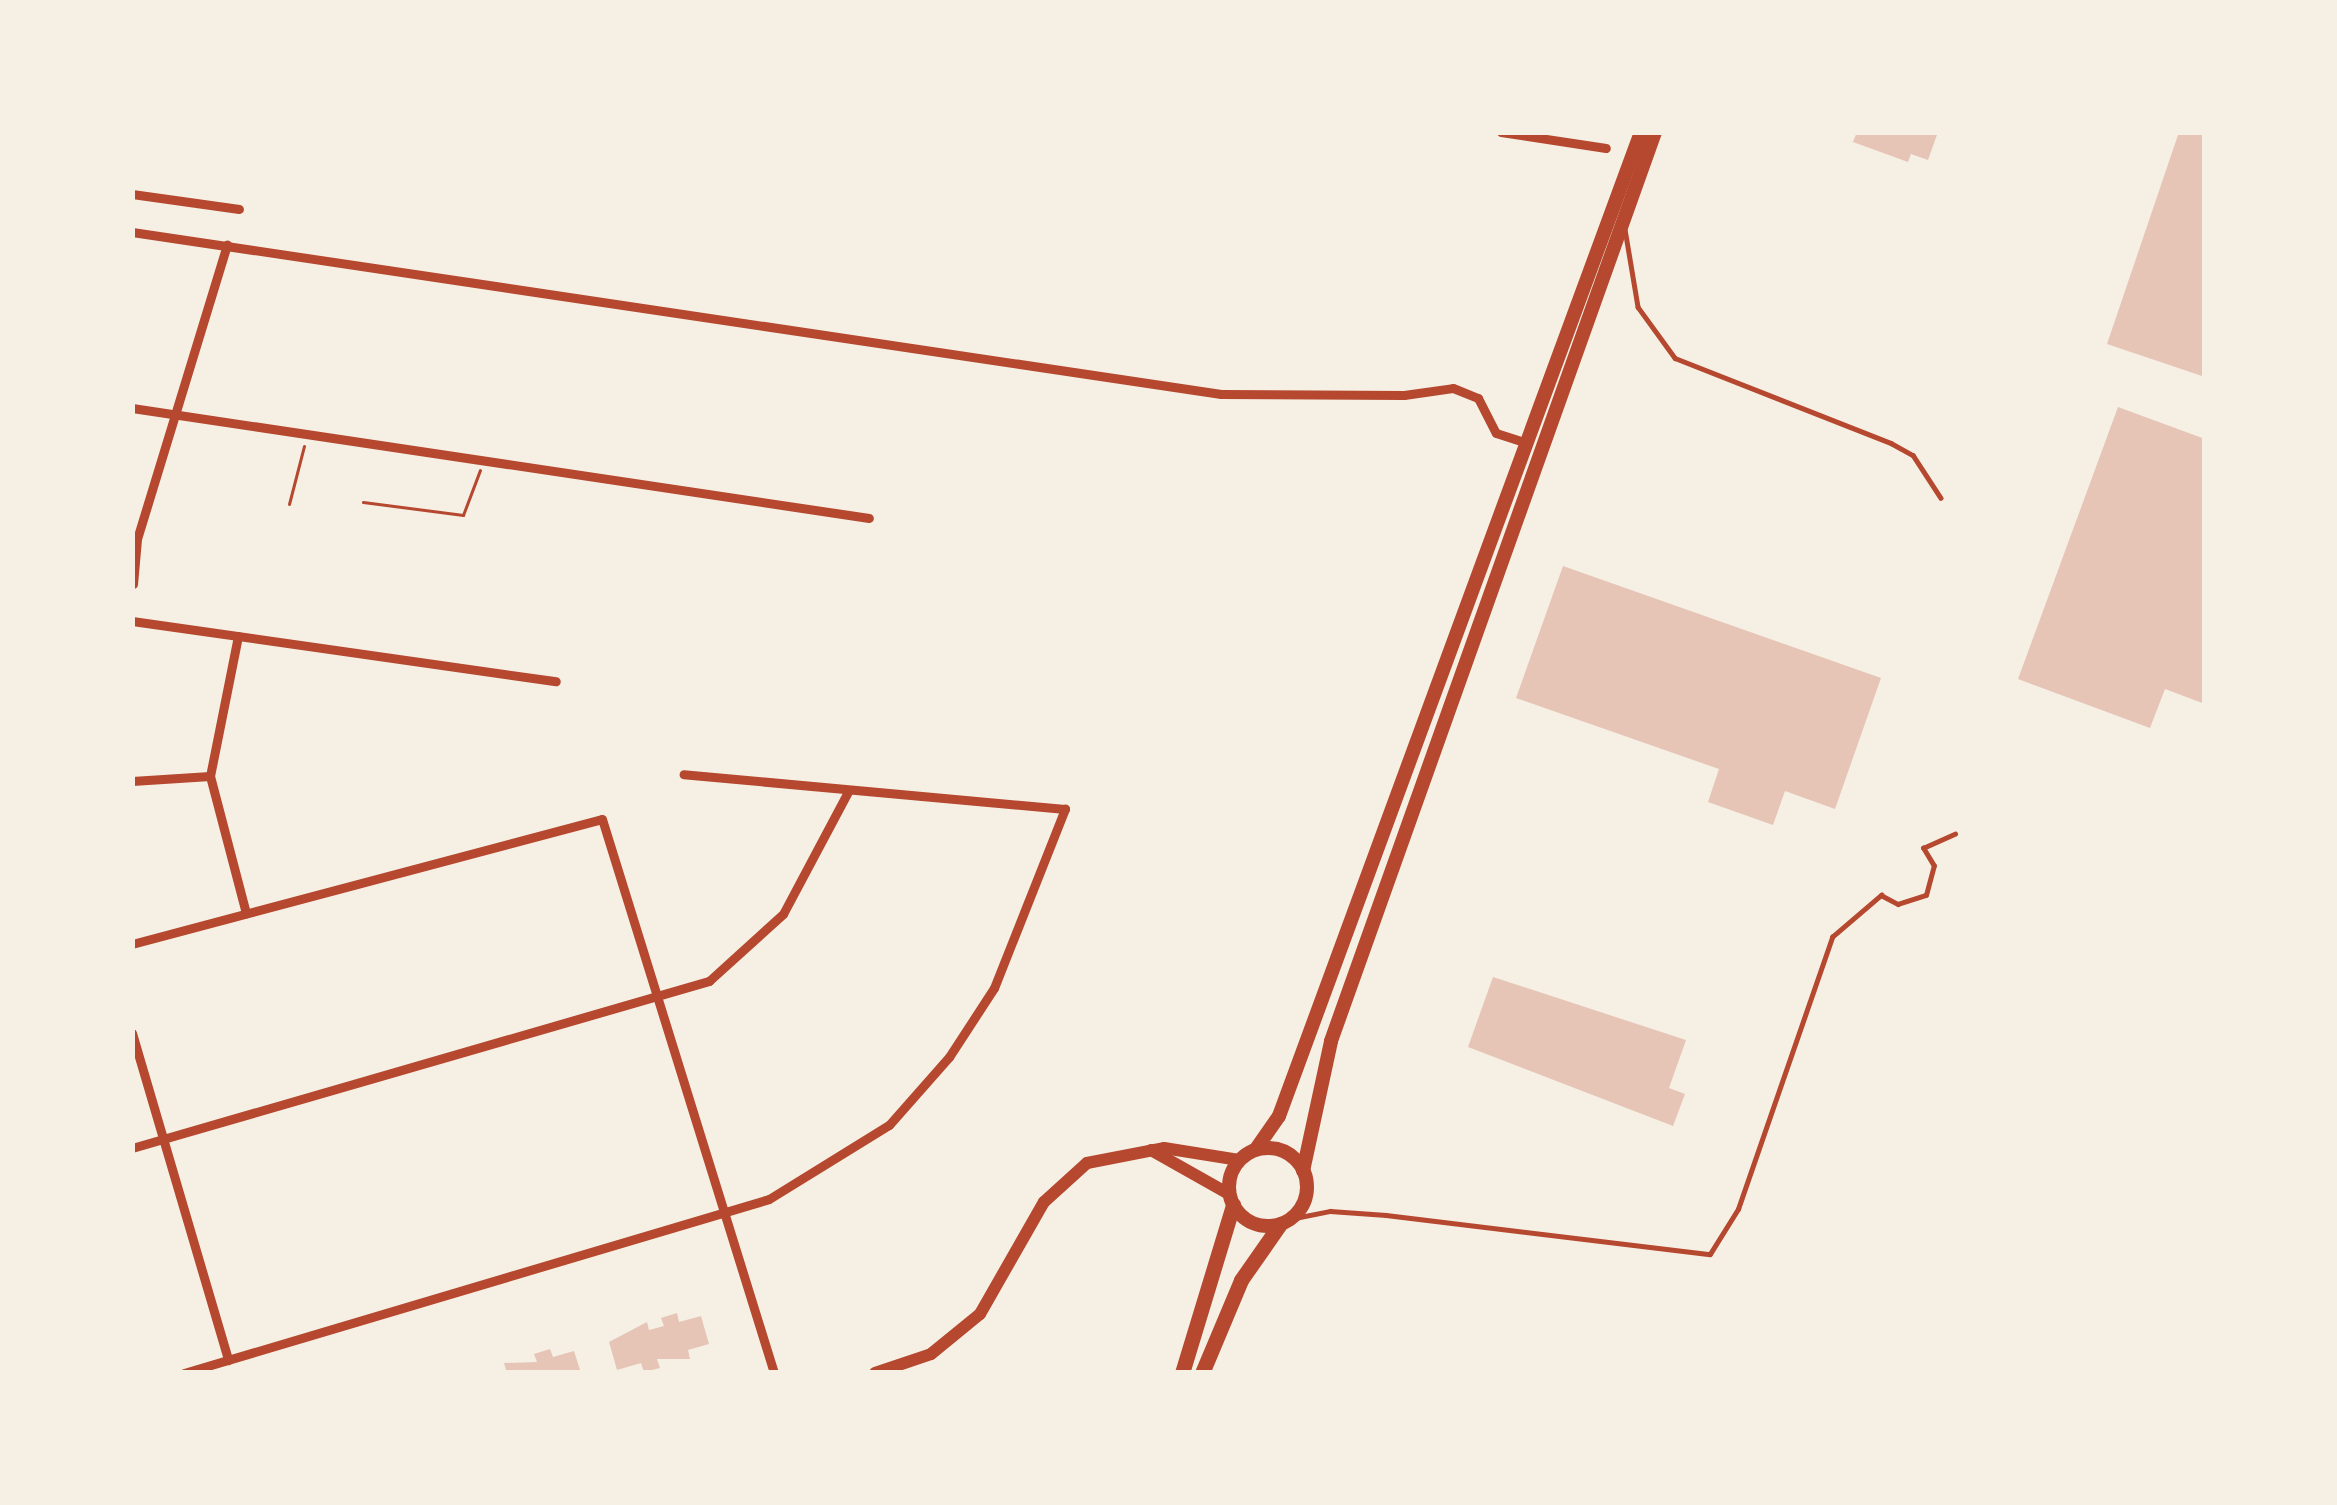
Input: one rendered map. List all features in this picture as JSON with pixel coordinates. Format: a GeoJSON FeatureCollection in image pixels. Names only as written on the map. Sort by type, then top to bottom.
{"type":"FeatureCollection","features":[{"type":"Feature","properties":{"kind":"highway"},"geometry":{"type":"LineString","coordinates":[[1182,1373],[1231,1200]]}},
{"type":"Feature","properties":{"kind":"highway"},"geometry":{"type":"LineString","coordinates":[[1202,1373],[1232,1297],[1285,1221]]}},
{"type":"Feature","properties":{"kind":"main road"},"geometry":{"type":"LineString","coordinates":[[875,1373],[931,1354],[980,1314],[1044,1202],[1070,1174],[1105,1156],[1150,1150],[1239,1160],[1256,1150],[1280,1116],[1531,445],[1641,132]]}},
{"type":"Feature","properties":{"kind":"main road"},"geometry":{"type":"LineString","coordinates":[[1150,1150],[1231,1200],[1251,1222],[1285,1221],[1304,1201],[1303,1171],[1330,1042],[1655,132]]}},
{"type":"Feature","properties":{"kind":"main road"},"geometry":{"type":"LineString","coordinates":[[1256,1150],[1289,1155],[1303,1171]]}},
{"type":"Feature","properties":{"kind":"main road"},"geometry":{"type":"LineString","coordinates":[[1231,1200],[1239,1160]]}},
{"type":"Feature","properties":{"kind":"street"},"geometry":{"type":"LineString","coordinates":[[1501,132],[1606,148]]}},
{"type":"Feature","properties":{"kind":"street"},"geometry":{"type":"LineString","coordinates":[[132,194],[238,209]]}},
{"type":"Feature","properties":{"kind":"street"},"geometry":{"type":"LineString","coordinates":[[132,232],[1221,394],[1404,395],[1454,388],[1478,398],[1496,433],[1531,445]]}},
{"type":"Feature","properties":{"kind":"street"},"geometry":{"type":"LineString","coordinates":[[133,584],[137,539],[227,244]]}},
{"type":"Feature","properties":{"kind":"street"},"geometry":{"type":"LineString","coordinates":[[132,408],[485,457],[869,518]]}},
{"type":"Feature","properties":{"kind":"street"},"geometry":{"type":"LineString","coordinates":[[132,621],[556,681]]}},
{"type":"Feature","properties":{"kind":"street"},"geometry":{"type":"LineString","coordinates":[[238,636],[210,776],[246,913]]}},
{"type":"Feature","properties":{"kind":"street"},"geometry":{"type":"LineString","coordinates":[[184,1373],[725,1214],[845,1157],[889,1125],[949,1057],[994,988],[1065,808],[684,774]]}},
{"type":"Feature","properties":{"kind":"street"},"geometry":{"type":"LineString","coordinates":[[132,781],[210,776]]}},
{"type":"Feature","properties":{"kind":"street"},"geometry":{"type":"LineString","coordinates":[[132,1148],[658,1000],[709,981],[766,934],[816,863],[849,790]]}},
{"type":"Feature","properties":{"kind":"street"},"geometry":{"type":"LineString","coordinates":[[132,944],[602,819],[774,1373]]}},
{"type":"Feature","properties":{"kind":"street"},"geometry":{"type":"LineString","coordinates":[[132,1034],[228,1360]]}},
{"type":"Feature","properties":{"kind":"lane"},"geometry":{"type":"LineString","coordinates":[[1623,223],[1638,307],[1676,358],[1891,443],[1912,455],[1941,498]]}},
{"type":"Feature","properties":{"kind":"lane"},"geometry":{"type":"LineString","coordinates":[[1285,1221],[1330,1211],[1386,1215],[1710,1255],[1738,1209],[1832,937],[1881,896],[1898,904],[1926,895],[1934,866],[1923,848],[1955,833]]}},
{"type":"Feature","properties":{"kind":"path"},"geometry":{"type":"LineString","coordinates":[[290,504],[308,432]]}},
{"type":"Feature","properties":{"kind":"path"},"geometry":{"type":"LineString","coordinates":[[363,502],[463,515],[485,457]]}},
{"type":"Feature","properties":{"kind":"building"},"geometry":{"type":"Polygon","coordinates":[[[1857,132],[1938,132],[1928,160],[1911,154],[1908,162],[1853,142],[1857,132]]]}},
{"type":"Feature","properties":{"kind":"building"},"geometry":{"type":"Polygon","coordinates":[[[2179,132],[2205,132],[2205,377],[2107,344],[2179,132]]]}},
{"type":"Feature","properties":{"kind":"building"},"geometry":{"type":"Polygon","coordinates":[[[2118,407],[2205,439],[2205,704],[2165,689],[2150,728],[2018,679],[2118,407]]]}},
{"type":"Feature","properties":{"kind":"building"},"geometry":{"type":"Polygon","coordinates":[[[1563,566],[1881,678],[1835,809],[1785,791],[1773,825],[1708,802],[1719,769],[1516,698],[1563,566]]]}},
{"type":"Feature","properties":{"kind":"building"},"geometry":{"type":"Polygon","coordinates":[[[1493,977],[1686,1040],[1669,1088],[1685,1094],[1673,1126],[1468,1047],[1493,977]]]}},
{"type":"Feature","properties":{"kind":"building"},"geometry":{"type":"Polygon","coordinates":[[[677,1313],[679,1322],[701,1316],[709,1344],[688,1350],[690,1359],[657,1359],[660,1368],[644,1372],[641,1363],[617,1370],[609,1342],[647,1322],[649,1330],[664,1326],[661,1318],[677,1313]]]}},
{"type":"Feature","properties":{"kind":"building"},"geometry":{"type":"Polygon","coordinates":[[[550,1349],[553,1357],[574,1351],[581,1373],[507,1373],[504,1363],[537,1362],[534,1354],[550,1349]]]}}]}
